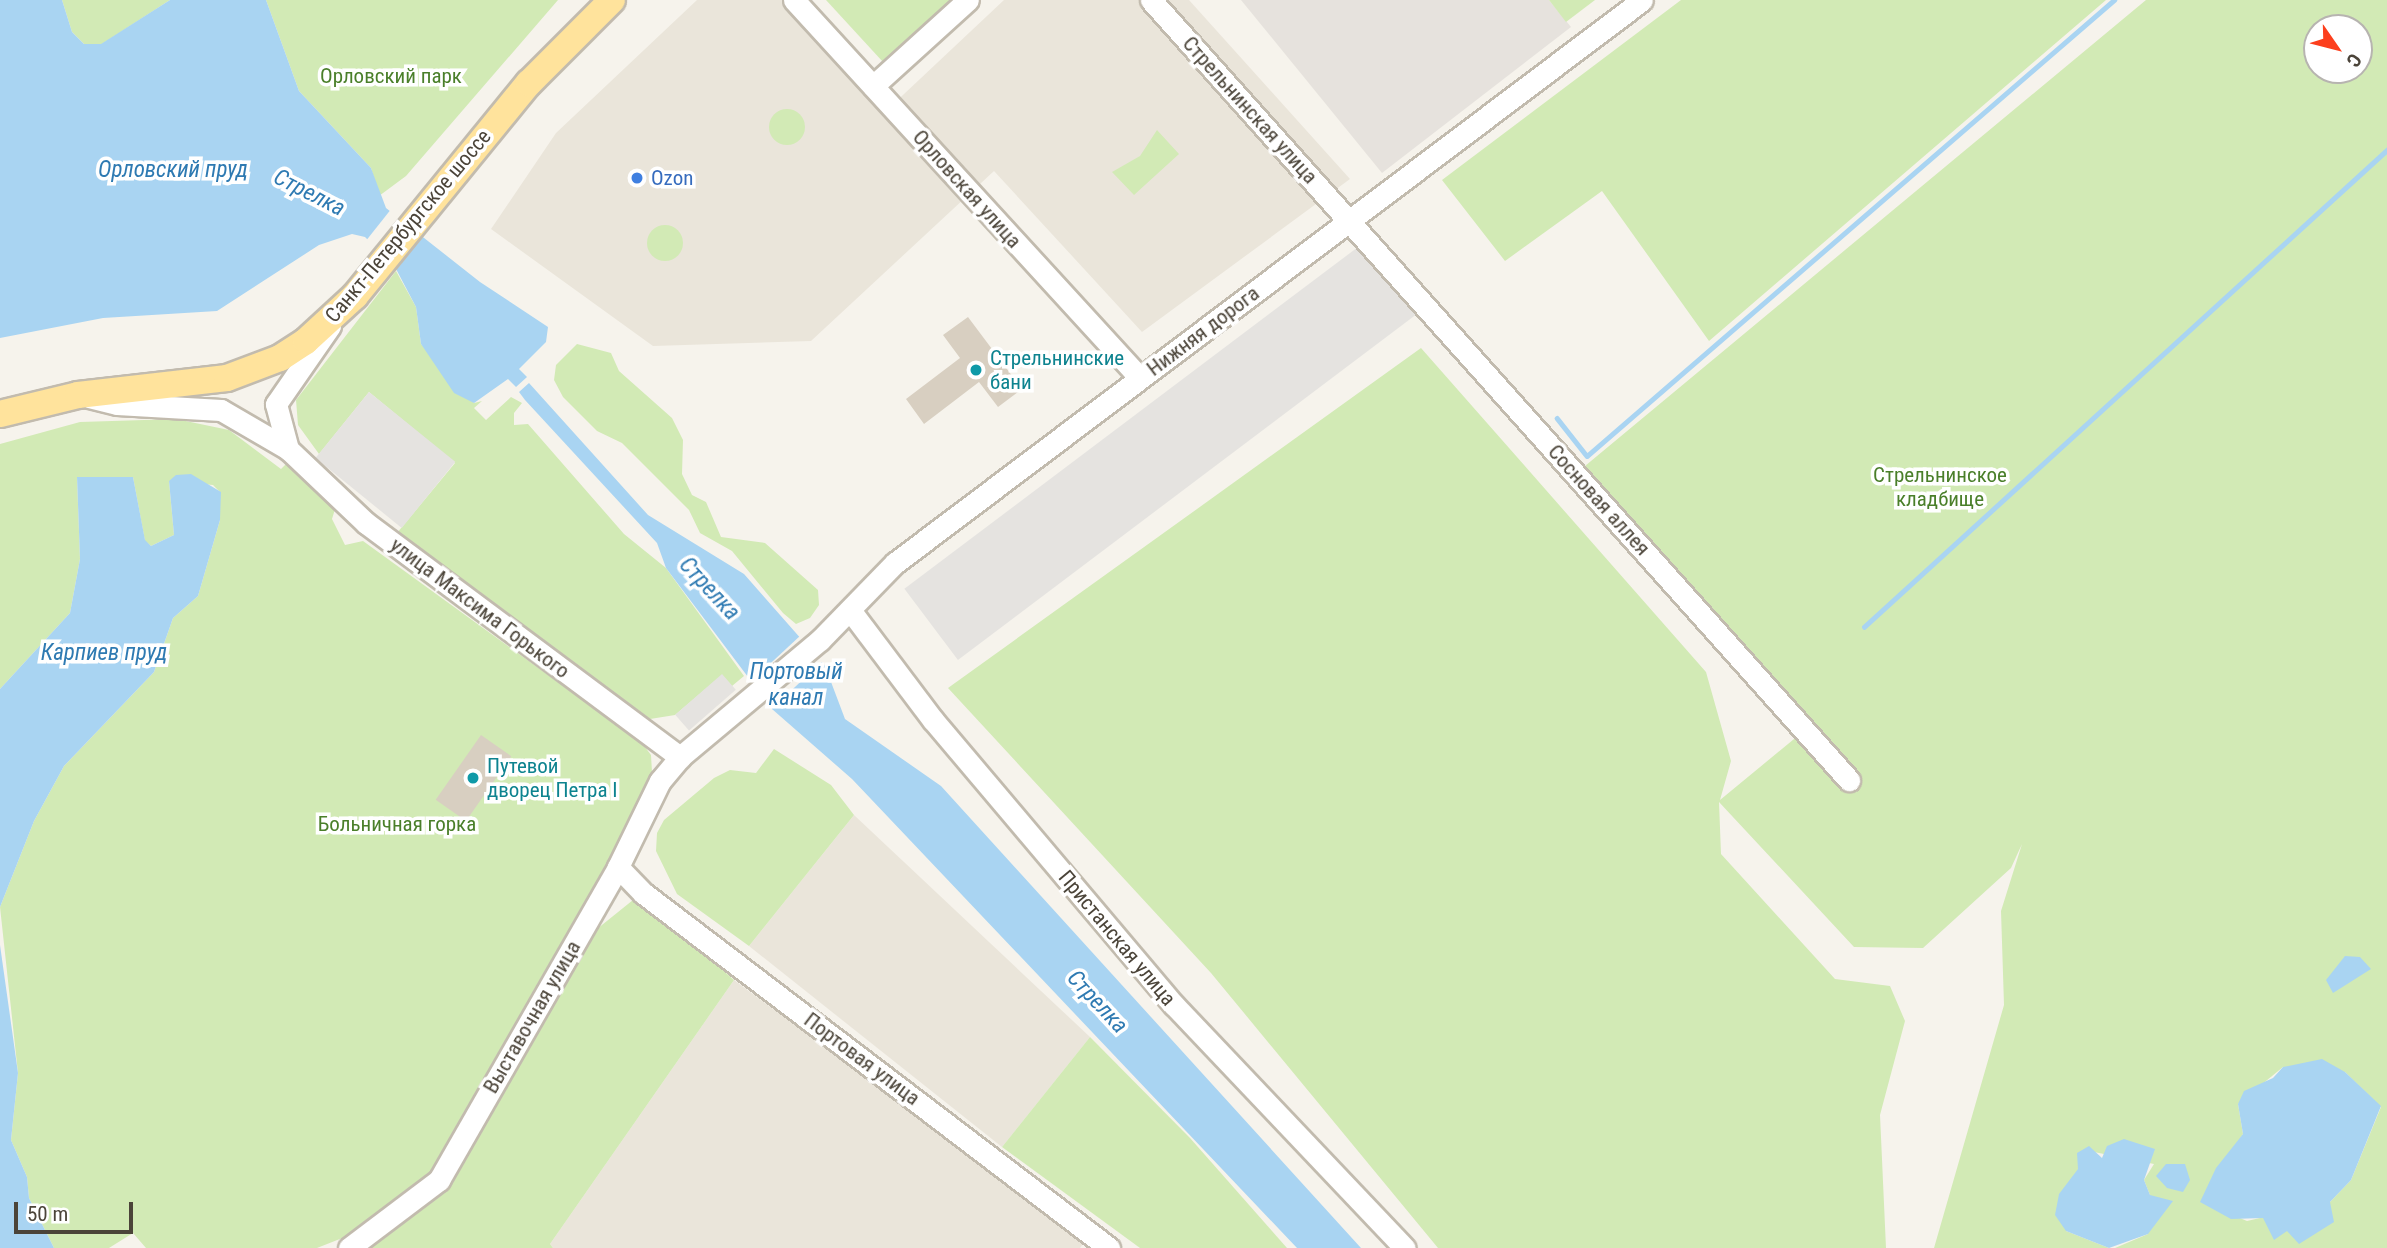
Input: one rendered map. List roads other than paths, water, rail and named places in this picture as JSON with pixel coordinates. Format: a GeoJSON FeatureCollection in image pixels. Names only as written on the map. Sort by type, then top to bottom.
{"type":"FeatureCollection","features":[{"type":"Feature","properties":{"kind":"main road","name":"Санкт-Петербургское шоссе"},"geometry":{"type":"LineString","coordinates":[[0,414],[78,395],[206,382],[251,371],[280,358],[337,316],[367,270],[415,210],[515,72],[586,0]]}},
{"type":"Feature","properties":{"kind":"main road","name":"Санкт-Петербургское шоссе"},"geometry":{"type":"LineString","coordinates":[[415,210],[529,83],[611,0]]}},
{"type":"Feature","properties":{"kind":"main road","name":"Санкт-Петербургское шоссе"},"geometry":{"type":"LineString","coordinates":[[0,397],[35,386],[244,357],[307,319],[367,270]]}},
{"type":"Feature","properties":{"kind":"street","name":"Орловская улица"},"geometry":{"type":"LineString","coordinates":[[794,0],[1140,377]]}},
{"type":"Feature","properties":{"kind":"street"},"geometry":{"type":"LineString","coordinates":[[873,86],[968,0]]}},
{"type":"Feature","properties":{"kind":"street","name":"Стрельнинская улица"},"geometry":{"type":"LineString","coordinates":[[1151,0],[1350,220]]}},
{"type":"Feature","properties":{"kind":"street","name":"Нижняя дорога"},"geometry":{"type":"LineString","coordinates":[[680,757],[820,640],[895,563],[1642,0]]}},
{"type":"Feature","properties":{"kind":"street","name":"Сосновая аллея"},"geometry":{"type":"LineString","coordinates":[[1350,220],[1849,780]]}},
{"type":"Feature","properties":{"kind":"street"},"geometry":{"type":"LineString","coordinates":[[288,449],[276,404],[337,316]]}},
{"type":"Feature","properties":{"kind":"street","name":"улица Максима Горького"},"geometry":{"type":"LineString","coordinates":[[78,395],[117,404],[221,410],[288,449],[366,523],[680,757]]}},
{"type":"Feature","properties":{"kind":"street","name":"Пристанская улица"},"geometry":{"type":"LineString","coordinates":[[850,610],[933,720],[1174,1005],[1405,1248]]}},
{"type":"Feature","properties":{"kind":"street","name":"Выставочная улица"},"geometry":{"type":"LineString","coordinates":[[349,1248],[439,1180],[618,867],[660,782],[680,757]]}},
{"type":"Feature","properties":{"kind":"street","name":"Портовая улица"},"geometry":{"type":"LineString","coordinates":[[618,867],[643,893],[1109,1248]]}},
{"type":"Feature","properties":{"kind":"water","name":"Орловский пруд"},"geometry":{"type":"Polygon","coordinates":[[[0,0],[62,0],[72,32],[84,44],[101,44],[170,0],[266,0],[299,91],[371,168],[386,208],[480,282],[548,327],[546,342],[519,369],[527,377],[516,387],[508,379],[474,403],[454,393],[421,344],[416,307],[395,267],[365,237],[352,234],[319,245],[217,311],[103,318],[0,338],[0,0]]]}},
{"type":"Feature","properties":{"kind":"water","name":"Портовый канал"},"geometry":{"type":"Polygon","coordinates":[[[529,383],[648,515],[744,574],[825,666],[845,719],[941,786],[1361,1248],[1297,1248],[852,779],[772,709],[666,568],[657,543],[519,392],[529,383]]]}},
{"type":"Feature","properties":{"kind":"water","name":"Карпиев пруд"},"geometry":{"type":"Polygon","coordinates":[[[191,474],[221,492],[220,520],[198,596],[173,618],[154,672],[64,766],[34,821],[0,907],[0,689],[70,613],[80,559],[77,477],[133,477],[145,540],[151,546],[174,535],[169,481],[176,475],[191,474]]]}},
{"type":"Feature","properties":{"kind":"water"},"geometry":{"type":"Polygon","coordinates":[[[0,945],[18,1073],[11,1140],[27,1177],[29,1198],[54,1248],[0,1248],[0,945]]]}},
{"type":"Feature","properties":{"kind":"water"},"geometry":{"type":"Polygon","coordinates":[[[2345,956],[2360,957],[2371,969],[2333,993],[2326,980],[2345,956]]]}},
{"type":"Feature","properties":{"kind":"water"},"geometry":{"type":"Polygon","coordinates":[[[2322,1059],[2345,1072],[2381,1106],[2351,1180],[2330,1202],[2334,1222],[2299,1244],[2287,1231],[2274,1240],[2263,1218],[2231,1219],[2200,1202],[2216,1168],[2243,1134],[2238,1104],[2244,1091],[2273,1078],[2283,1067],[2322,1059]]]}},
{"type":"Feature","properties":{"kind":"water"},"geometry":{"type":"Polygon","coordinates":[[[2124,1139],[2155,1149],[2144,1180],[2150,1195],[2173,1201],[2148,1234],[2109,1248],[2066,1231],[2055,1215],[2059,1194],[2078,1169],[2077,1153],[2089,1146],[2102,1158],[2107,1146],[2124,1139]]]}},
{"type":"Feature","properties":{"kind":"water"},"geometry":{"type":"Polygon","coordinates":[[[2166,1164],[2185,1164],[2190,1180],[2183,1192],[2167,1188],[2156,1176],[2166,1164]]]}},
{"type":"Feature","properties":{"kind":"waterway"},"geometry":{"type":"LineString","coordinates":[[1557,418],[1587,456],[2114,0]]}},
{"type":"Feature","properties":{"kind":"waterway"},"geometry":{"type":"LineString","coordinates":[[1864,627],[2387,150]]}},
{"type":"Feature","properties":{"kind":"place","name":"Ozon"},"geometry":{"type":"Point","coordinates":[637,178]}},
{"type":"Feature","properties":{"kind":"place","name":"Стрельнинские бани"},"geometry":{"type":"Point","coordinates":[976,370]}},
{"type":"Feature","properties":{"kind":"place","name":"Путевой дворец Петра I"},"geometry":{"type":"Point","coordinates":[473,778]}},
{"type":"Feature","properties":{"kind":"park label","name":"Орловский парк"},"geometry":{"type":"Point","coordinates":[391,76]}},
{"type":"Feature","properties":{"kind":"park label","name":"Стрельнинское кладбище"},"geometry":{"type":"Point","coordinates":[1940,487]}},
{"type":"Feature","properties":{"kind":"park label","name":"Больничная горка"},"geometry":{"type":"Point","coordinates":[397,824]}},
{"type":"Feature","properties":{"kind":"water label","name":"Стрелка"},"geometry":{"type":"Point","coordinates":[309,193]}},
{"type":"Feature","properties":{"kind":"water label","name":"Стрелка"},"geometry":{"type":"Point","coordinates":[709,589]}},
{"type":"Feature","properties":{"kind":"water label","name":"Стрелка"},"geometry":{"type":"Point","coordinates":[1097,1002]}}]}
